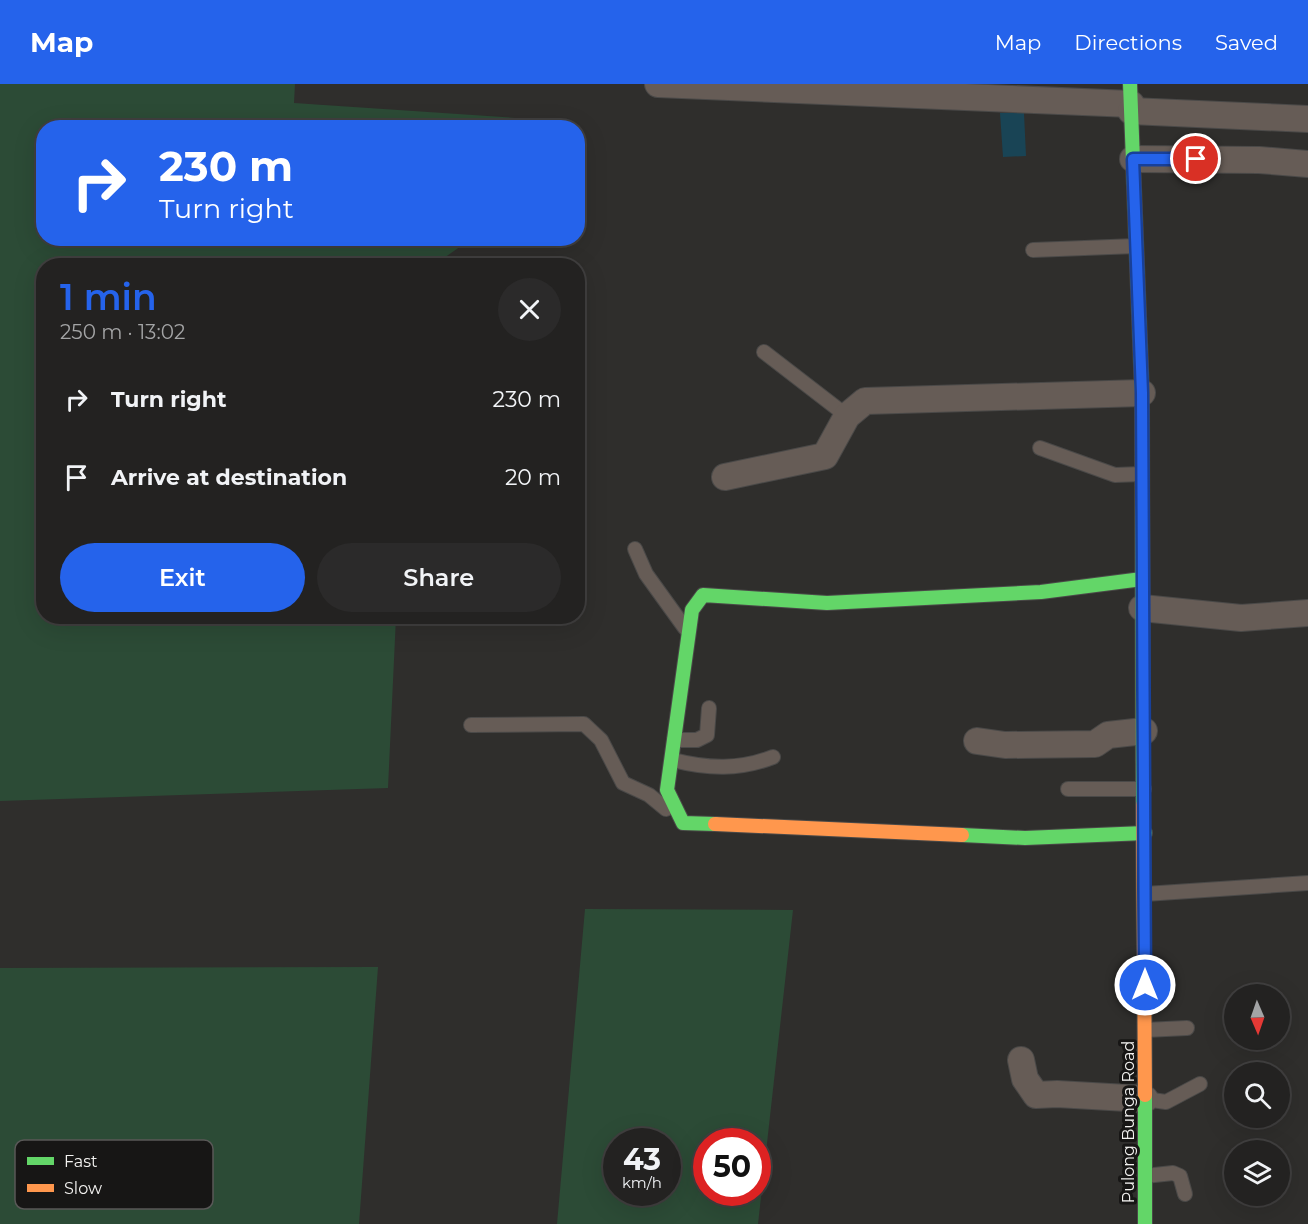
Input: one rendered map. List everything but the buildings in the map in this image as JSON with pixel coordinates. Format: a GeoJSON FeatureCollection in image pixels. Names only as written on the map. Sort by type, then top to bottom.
{"type":"FeatureCollection","features":[{"type":"Feature","properties":{"kind":"main road","name":"Pulong Bunga Road"},"geometry":{"type":"LineString","coordinates":[[1131,100],[1142,393],[1145,1224]]}},
{"type":"Feature","properties":{"kind":"main road"},"geometry":{"type":"LineString","coordinates":[[1142,579],[1041,592],[827,603],[703,595],[692,610],[673,760],[667,790],[683,823],[1025,838],[1145,832]]}},
{"type":"Feature","properties":{"kind":"street"},"geometry":{"type":"LineString","coordinates":[[658,84],[1131,100],[1308,119]]}},
{"type":"Feature","properties":{"kind":"street"},"geometry":{"type":"LineString","coordinates":[[1133,159],[1259,160],[1308,164]]}},
{"type":"Feature","properties":{"kind":"street"},"geometry":{"type":"LineString","coordinates":[[725,477],[825,456],[847,416],[865,400],[1142,393]]}},
{"type":"Feature","properties":{"kind":"street"},"geometry":{"type":"LineString","coordinates":[[1142,608],[1241,618],[1308,613]]}},
{"type":"Feature","properties":{"kind":"street"},"geometry":{"type":"LineString","coordinates":[[977,741],[1005,745],[1095,744],[1108,735],[1144,731]]}},
{"type":"Feature","properties":{"kind":"street"},"geometry":{"type":"LineString","coordinates":[[1021,1060],[1025,1079],[1036,1095],[1145,1099]]}},
{"type":"Feature","properties":{"kind":"lane"},"geometry":{"type":"LineString","coordinates":[[1033,250],[1136,246]]}},
{"type":"Feature","properties":{"kind":"lane"},"geometry":{"type":"LineString","coordinates":[[764,352],[847,416]]}},
{"type":"Feature","properties":{"kind":"lane"},"geometry":{"type":"LineString","coordinates":[[1041,448],[1115,474],[1142,474]]}},
{"type":"Feature","properties":{"kind":"lane"},"geometry":{"type":"LineString","coordinates":[[635,549],[646,574],[689,633]]}},
{"type":"Feature","properties":{"kind":"lane"},"geometry":{"type":"LineString","coordinates":[[674,740],[697,740],[707,735],[709,708]]}},
{"type":"Feature","properties":{"kind":"lane"},"geometry":{"type":"LineString","coordinates":[[471,725],[584,724],[601,740],[623,783],[650,795],[683,823]]}},
{"type":"Feature","properties":{"kind":"lane"},"geometry":{"type":"LineString","coordinates":[[673,760],[695,766],[750,766],[773,757]]}},
{"type":"Feature","properties":{"kind":"lane"},"geometry":{"type":"LineString","coordinates":[[1068,789],[1144,789]]}},
{"type":"Feature","properties":{"kind":"lane"},"geometry":{"type":"LineString","coordinates":[[1145,894],[1308,883]]}},
{"type":"Feature","properties":{"kind":"lane"},"geometry":{"type":"LineString","coordinates":[[1145,1030],[1187,1028]]}},
{"type":"Feature","properties":{"kind":"lane"},"geometry":{"type":"LineString","coordinates":[[1145,1099],[1166,1101],[1200,1084]]}},
{"type":"Feature","properties":{"kind":"lane"},"geometry":{"type":"LineString","coordinates":[[1145,1176],[1173,1173],[1180,1176],[1185,1194]]}},
{"type":"Feature","properties":{"kind":"green space"},"geometry":{"type":"Polygon","coordinates":[[[0,84],[295,84],[294,103],[546,120],[36,120],[36,246],[461,246],[444,258],[36,258],[36,624],[396,624],[388,788],[0,801],[0,84]]]}},
{"type":"Feature","properties":{"kind":"green space"},"geometry":{"type":"Polygon","coordinates":[[[585,909],[793,910],[769,1128],[693,1128],[693,1206],[760,1206],[758,1224],[557,1224],[585,909]]]}},
{"type":"Feature","properties":{"kind":"green space"},"geometry":{"type":"Polygon","coordinates":[[[378,967],[359,1224],[0,1224],[0,968],[378,967]]]}},
{"type":"Feature","properties":{"kind":"water"},"geometry":{"type":"Polygon","coordinates":[[[1000,113],[1024,113],[1026,156],[1003,157],[1000,113]]]}},
{"type":"Feature","properties":{"kind":"traffic: fast"},"geometry":{"type":"LineString","coordinates":[[1130,84],[1142,393],[1143,805]]}},
{"type":"Feature","properties":{"kind":"traffic: fast"},"geometry":{"type":"LineString","coordinates":[[715,824],[683,823],[667,790],[692,610],[703,595],[827,603],[1041,592],[1142,579]]}},
{"type":"Feature","properties":{"kind":"traffic: fast"},"geometry":{"type":"LineString","coordinates":[[962,835],[1025,838],[1145,833]]}},
{"type":"Feature","properties":{"kind":"traffic: fast"},"geometry":{"type":"LineString","coordinates":[[1145,1095],[1145,1224]]}},
{"type":"Feature","properties":{"kind":"traffic: slow"},"geometry":{"type":"LineString","coordinates":[[1143,805],[1145,1095]]}},
{"type":"Feature","properties":{"kind":"traffic: slow"},"geometry":{"type":"LineString","coordinates":[[715,824],[962,835]]}},
{"type":"Feature","properties":{"kind":"route"},"geometry":{"type":"LineString","coordinates":[[1145,985],[1142,393],[1133,159],[1196,159]]}}]}
